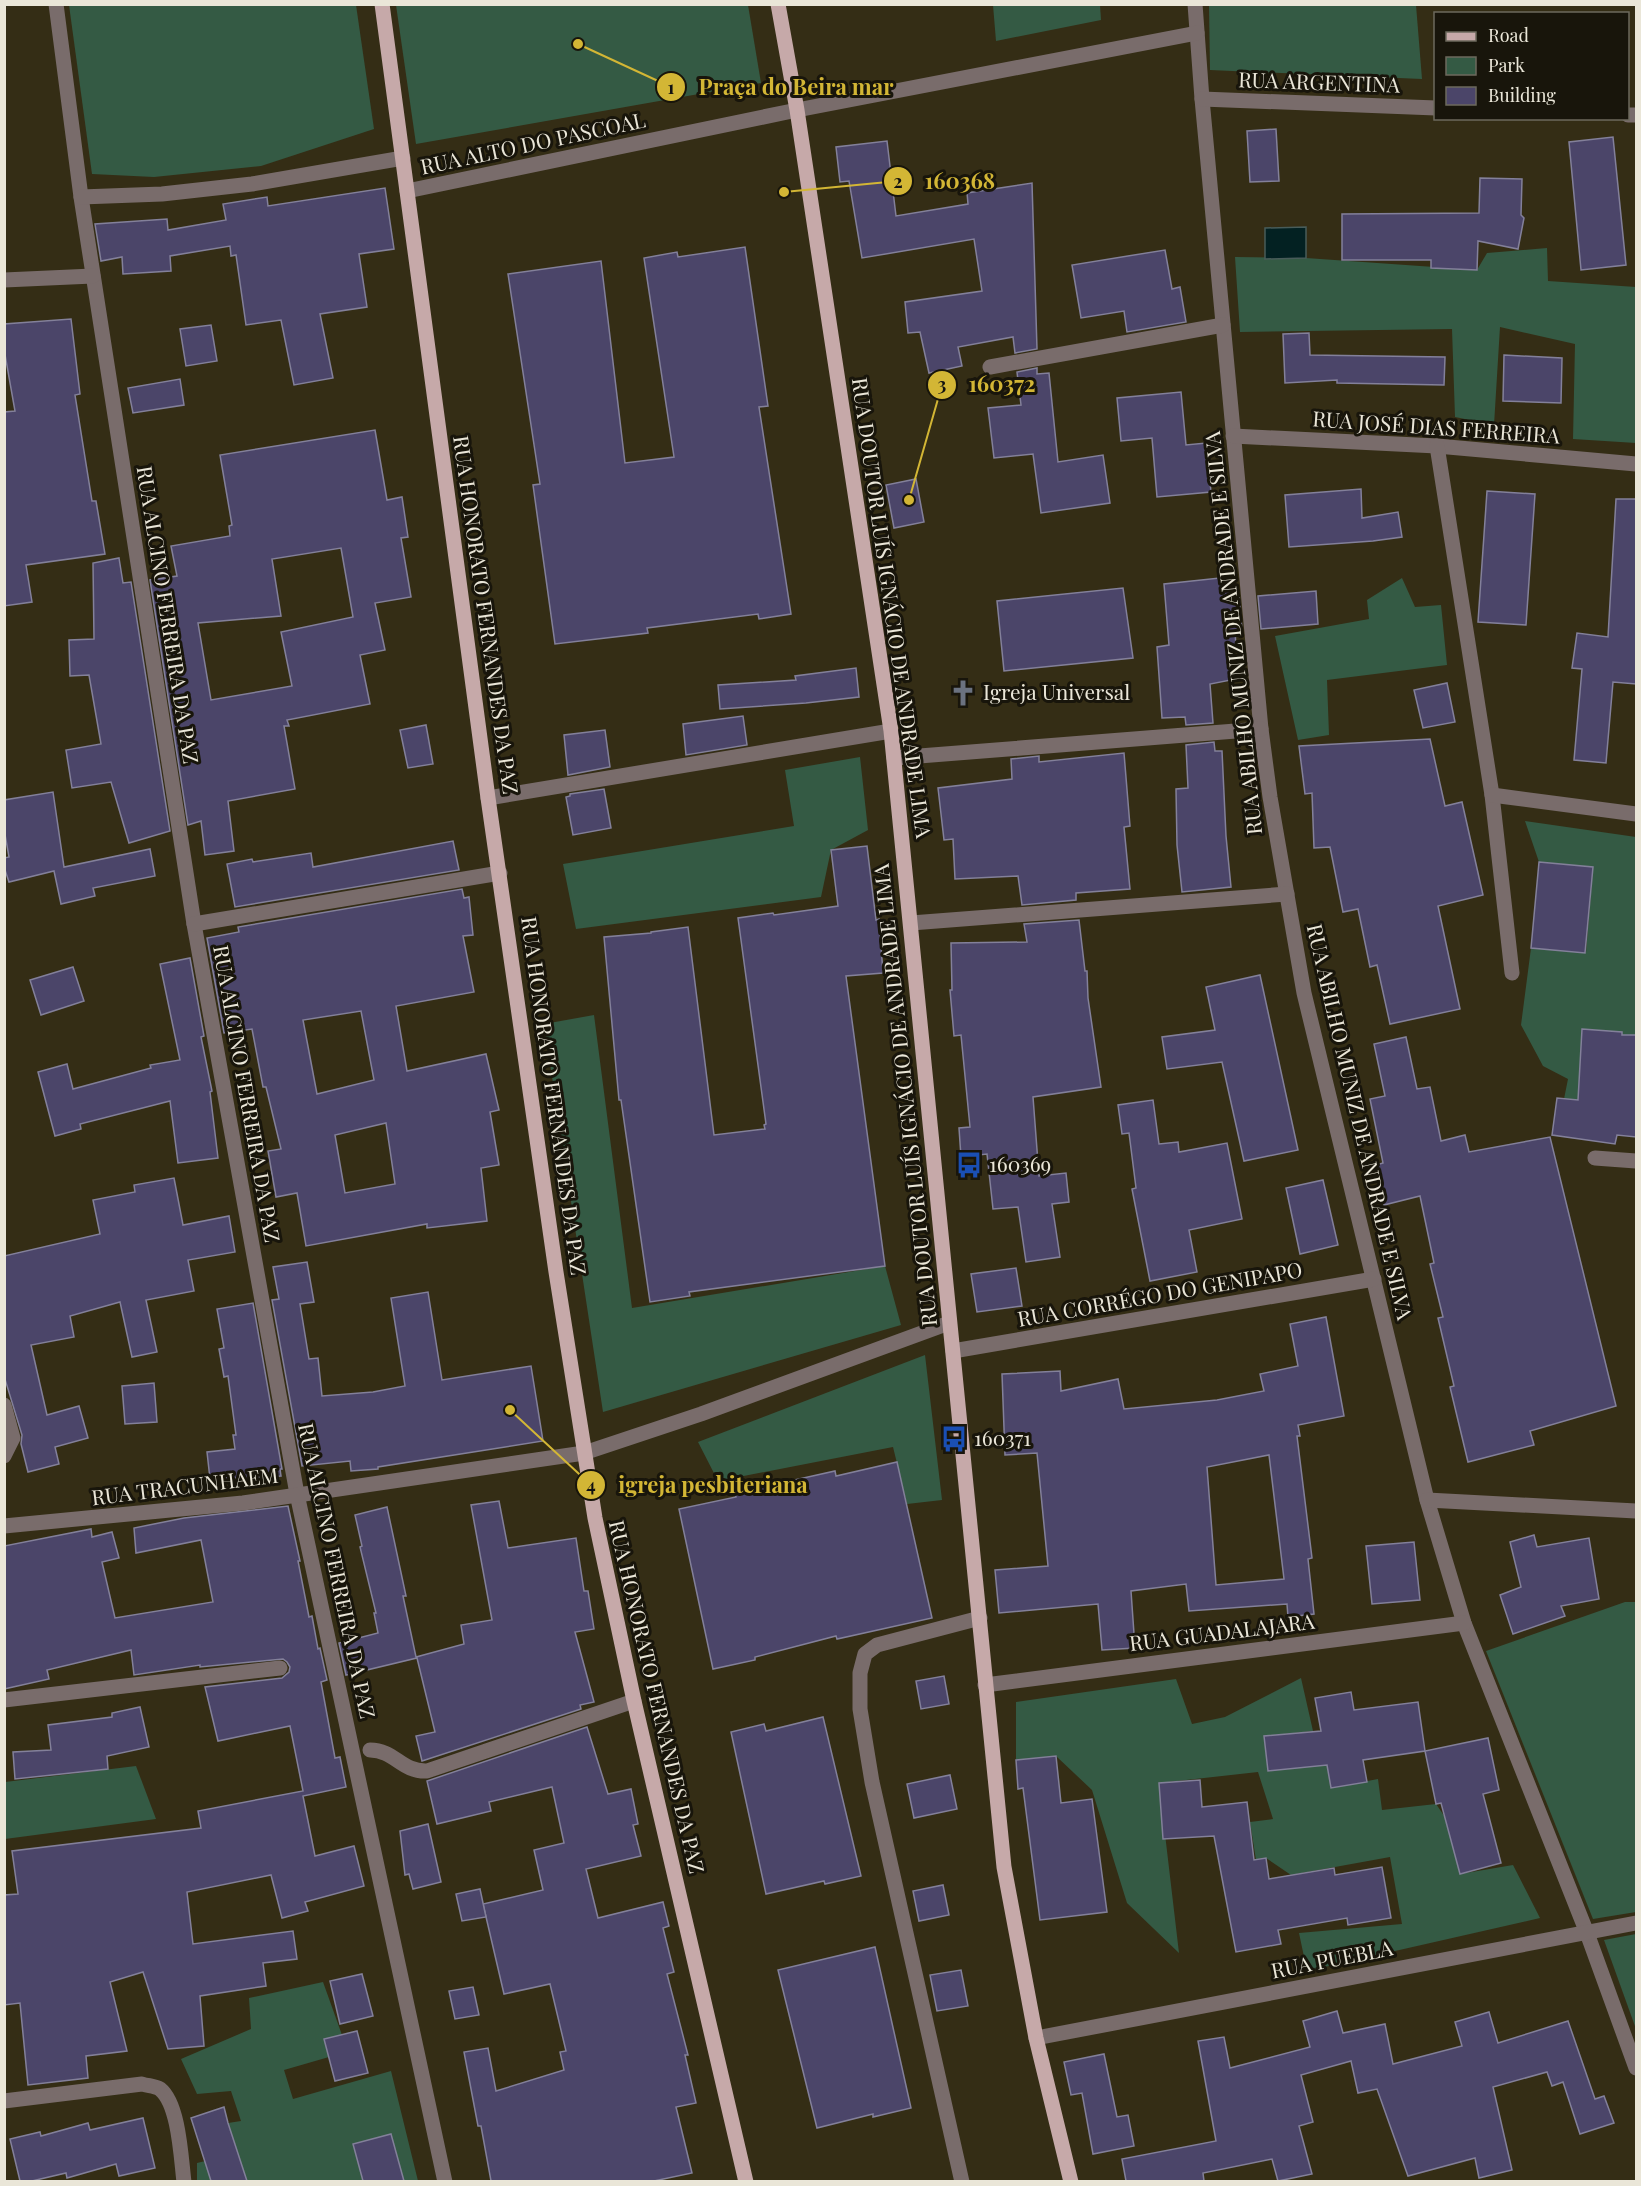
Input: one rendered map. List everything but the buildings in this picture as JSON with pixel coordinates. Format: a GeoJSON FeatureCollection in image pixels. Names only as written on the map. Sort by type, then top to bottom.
{"type":"FeatureCollection","features":[{"type":"Feature","properties":{"kind":"main road","name":"RUA HONORATO FERNANDES DA PAZ"},"geometry":{"type":"LineString","coordinates":[[382,4],[488,798],[584,1454],[595,1518],[634,1701],[746,2181]]}},
{"type":"Feature","properties":{"kind":"main road","name":"RUA DOUTOR LUÍS IGNÁCIO DE ANDRADE LIMA"},"geometry":{"type":"LineString","coordinates":[[778,4],[797,110],[891,731],[1004,1867],[1036,2038],[1071,2181]]}},
{"type":"Feature","properties":{"kind":"street","name":"RUA ALCINO FERREIRA DA PAZ"},"geometry":{"type":"LineString","coordinates":[[56,4],[81,197],[194,924],[297,1494],[446,2181]]}},
{"type":"Feature","properties":{"kind":"street","name":"RUA ABILHO MUNIZ DE ANDRADE E SILVA"},"geometry":{"type":"LineString","coordinates":[[1195,4],[1261,729],[1270,797],[1304,993],[1427,1500],[1464,1623],[1587,1933],[1636,2068]]}},
{"type":"Feature","properties":{"kind":"street","name":"RUA ALTO DO PASCOAL"},"geometry":{"type":"LineString","coordinates":[[407,191],[797,110],[1197,33]]}},
{"type":"Feature","properties":{"kind":"street","name":"RUA ARGENTINA"},"geometry":{"type":"LineString","coordinates":[[1202,99],[1434,108]]}},
{"type":"Feature","properties":{"kind":"street"},"geometry":{"type":"LineString","coordinates":[[81,197],[162,194],[252,184],[402,158]]}},
{"type":"Feature","properties":{"kind":"street"},"geometry":{"type":"LineString","coordinates":[[4,280],[93,276]]}},
{"type":"Feature","properties":{"kind":"street"},"geometry":{"type":"LineString","coordinates":[[990,367],[1223,325]]}},
{"type":"Feature","properties":{"kind":"street","name":"RUA JOSÉ DIAS FERREIRA"},"geometry":{"type":"LineString","coordinates":[[1233,436],[1437,446],[1636,464]]}},
{"type":"Feature","properties":{"kind":"street"},"geometry":{"type":"LineString","coordinates":[[1437,446],[1492,795],[1512,973]]}},
{"type":"Feature","properties":{"kind":"street"},"geometry":{"type":"LineString","coordinates":[[894,758],[1261,729]]}},
{"type":"Feature","properties":{"kind":"street"},"geometry":{"type":"LineString","coordinates":[[488,798],[891,731]]}},
{"type":"Feature","properties":{"kind":"street"},"geometry":{"type":"LineString","coordinates":[[1492,795],[1636,814]]}},
{"type":"Feature","properties":{"kind":"street"},"geometry":{"type":"LineString","coordinates":[[194,924],[500,873]]}},
{"type":"Feature","properties":{"kind":"street"},"geometry":{"type":"LineString","coordinates":[[911,923],[1287,894]]}},
{"type":"Feature","properties":{"kind":"street"},"geometry":{"type":"LineString","coordinates":[[1595,1158],[1636,1161]]}},
{"type":"Feature","properties":{"kind":"street","name":"RUA CORRÉGO DO GENIPAPO"},"geometry":{"type":"LineString","coordinates":[[952,1351],[1374,1279]]}},
{"type":"Feature","properties":{"kind":"street"},"geometry":{"type":"LineString","coordinates":[[584,1454],[701,1414],[949,1323]]}},
{"type":"Feature","properties":{"kind":"street"},"geometry":{"type":"LineString","coordinates":[[4,1405],[13,1438],[10,1449],[4,1456]]}},
{"type":"Feature","properties":{"kind":"street","name":"RUA TRACUNHAEM"},"geometry":{"type":"LineString","coordinates":[[4,1526],[243,1503],[584,1454]]}},
{"type":"Feature","properties":{"kind":"street"},"geometry":{"type":"LineString","coordinates":[[1427,1500],[1636,1511]]}},
{"type":"Feature","properties":{"kind":"street"},"geometry":{"type":"LineString","coordinates":[[962,2181],[872,1782],[860,1709],[860,1673],[865,1654],[877,1646],[980,1618]]}},
{"type":"Feature","properties":{"kind":"street","name":"RUA GUADALAJARA"},"geometry":{"type":"LineString","coordinates":[[985,1685],[1464,1623]]}},
{"type":"Feature","properties":{"kind":"street"},"geometry":{"type":"LineString","coordinates":[[4,1700],[280,1668]]}},
{"type":"Feature","properties":{"kind":"street"},"geometry":{"type":"LineString","coordinates":[[370,1750],[387,1753],[416,1772],[427,1771],[489,1748],[634,1701]]}},
{"type":"Feature","properties":{"kind":"street","name":"RUA PUEBLA"},"geometry":{"type":"LineString","coordinates":[[1036,2038],[1636,1923]]}},
{"type":"Feature","properties":{"kind":"street"},"geometry":{"type":"LineString","coordinates":[[4,2101],[142,2085],[158,2088],[169,2098],[174,2113],[184,2181]]}},
{"type":"Feature","properties":{"kind":"green space"},"geometry":{"type":"Polygon","coordinates":[[[69,5],[356,5],[374,129],[261,166],[154,177],[92,174],[69,5]]]}},
{"type":"Feature","properties":{"kind":"green space"},"geometry":{"type":"Polygon","coordinates":[[[396,5],[748,5],[761,83],[416,144],[396,5]]]}},
{"type":"Feature","properties":{"kind":"green space"},"geometry":{"type":"Polygon","coordinates":[[[993,5],[1100,5],[1101,20],[996,41],[993,5]]]}},
{"type":"Feature","properties":{"kind":"green space"},"geometry":{"type":"Polygon","coordinates":[[[1209,5],[1416,5],[1422,79],[1210,70],[1209,5]]]}},
{"type":"Feature","properties":{"kind":"green space"},"geometry":{"type":"Polygon","coordinates":[[[1547,248],[1548,281],[1636,287],[1636,443],[1573,439],[1575,344],[1500,327],[1494,425],[1455,417],[1452,329],[1240,332],[1235,257],[1306,258],[1477,270],[1487,253],[1547,248]]]}},
{"type":"Feature","properties":{"kind":"green space"},"geometry":{"type":"Polygon","coordinates":[[[1402,578],[1415,607],[1441,605],[1447,665],[1327,680],[1329,735],[1298,740],[1275,636],[1369,619],[1367,600],[1402,578]]]}},
{"type":"Feature","properties":{"kind":"green space"},"geometry":{"type":"Polygon","coordinates":[[[860,757],[868,830],[831,850],[821,897],[576,929],[563,864],[794,826],[785,770],[860,757]]]}},
{"type":"Feature","properties":{"kind":"green space"},"geometry":{"type":"Polygon","coordinates":[[[1525,821],[1636,837],[1636,1028],[1626,1107],[1564,1099],[1568,1079],[1543,1066],[1521,1025],[1531,948],[1586,952],[1593,868],[1539,862],[1525,821]]]}},
{"type":"Feature","properties":{"kind":"green space"},"geometry":{"type":"Polygon","coordinates":[[[594,1015],[632,1308],[885,1266],[901,1325],[603,1412],[544,1024],[594,1015]]]}},
{"type":"Feature","properties":{"kind":"green space"},"geometry":{"type":"Polygon","coordinates":[[[925,1355],[942,1500],[907,1504],[893,1447],[718,1481],[698,1442],[925,1355]]]}},
{"type":"Feature","properties":{"kind":"green space"},"geometry":{"type":"Polygon","coordinates":[[[1625,1602],[1636,1602],[1636,1912],[1593,1919],[1486,1651],[1625,1602]]]}},
{"type":"Feature","properties":{"kind":"green space"},"geometry":{"type":"Polygon","coordinates":[[[1301,1678],[1313,1731],[1264,1736],[1268,1770],[1327,1762],[1331,1788],[1378,1779],[1382,1810],[1436,1804],[1445,1817],[1460,1874],[1513,1865],[1540,1918],[1307,1971],[1299,1933],[1402,1924],[1390,1857],[1291,1875],[1266,1858],[1256,1860],[1250,1822],[1273,1819],[1258,1772],[1159,1783],[1179,1953],[1127,1903],[1092,1790],[1056,1756],[1016,1760],[1016,1702],[1176,1679],[1192,1724],[1225,1717],[1301,1678]]]}},
{"type":"Feature","properties":{"kind":"green space"},"geometry":{"type":"Polygon","coordinates":[[[136,1766],[156,1819],[5,1839],[5,1782],[136,1766]]]}},
{"type":"Feature","properties":{"kind":"green space"},"geometry":{"type":"Polygon","coordinates":[[[1636,1934],[1636,2029],[1604,1940],[1636,1934]]]}},
{"type":"Feature","properties":{"kind":"green space"},"geometry":{"type":"Polygon","coordinates":[[[323,1982],[342,2035],[329,2057],[284,2070],[293,2099],[391,2071],[418,2181],[197,2181],[197,2163],[238,2153],[228,2123],[241,2121],[231,2091],[197,2094],[181,2059],[251,2029],[249,1998],[323,1982]]]}},
{"type":"Feature","properties":{"kind":"water"},"geometry":{"type":"Polygon","coordinates":[[[1306,227],[1306,258],[1265,259],[1265,228],[1306,227]]]}},
{"type":"Feature","properties":{"kind":"place","name":"Praça do Beira mar"},"geometry":{"type":"Point","coordinates":[578,44]}},
{"type":"Feature","properties":{"kind":"place","name":"160368"},"geometry":{"type":"Point","coordinates":[784,192]}},
{"type":"Feature","properties":{"kind":"place","name":"160372"},"geometry":{"type":"Point","coordinates":[909,500]}},
{"type":"Feature","properties":{"kind":"place","name":"Igreja Universal"},"geometry":{"type":"Point","coordinates":[963,693]}},
{"type":"Feature","properties":{"kind":"place","name":"160369"},"geometry":{"type":"Point","coordinates":[969,1165]}},
{"type":"Feature","properties":{"kind":"place","name":"igreja pesbiteriana"},"geometry":{"type":"Point","coordinates":[510,1410]}},
{"type":"Feature","properties":{"kind":"place","name":"160371"},"geometry":{"type":"Point","coordinates":[954,1439]}}]}
